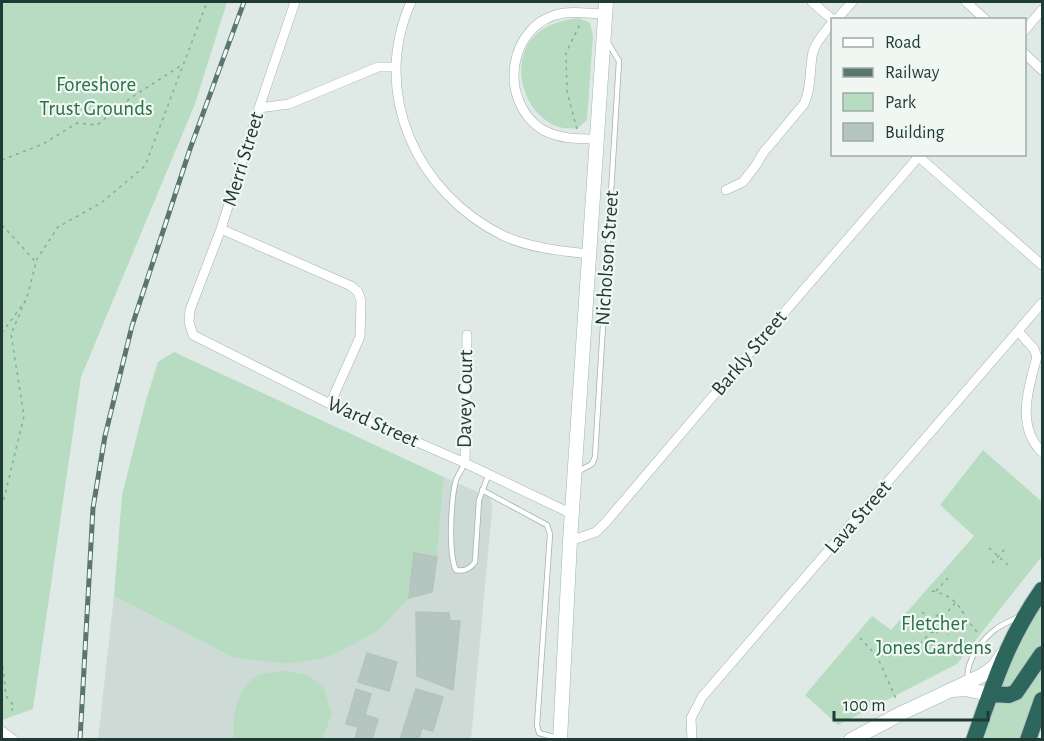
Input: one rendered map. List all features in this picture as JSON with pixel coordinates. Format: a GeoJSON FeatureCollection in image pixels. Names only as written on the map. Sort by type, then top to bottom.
{"type":"FeatureCollection","features":[{"type":"Feature","properties":{"kind":"highway"},"geometry":{"type":"LineString","coordinates":[[974,740],[1007,647],[1042,590]]}},
{"type":"Feature","properties":{"kind":"highway"},"geometry":{"type":"LineString","coordinates":[[990,694],[1009,695],[1016,692],[1042,654]]}},
{"type":"Feature","properties":{"kind":"highway"},"geometry":{"type":"LineString","coordinates":[[1028,740],[1042,700]]}},
{"type":"Feature","properties":{"kind":"street","name":"Merri Street"},"geometry":{"type":"LineString","coordinates":[[189,316],[221,229],[295,2]]}},
{"type":"Feature","properties":{"kind":"street"},"geometry":{"type":"LineString","coordinates":[[411,2],[400,38],[396,68],[399,102],[408,134],[428,172],[452,200],[488,227],[507,237],[547,249],[589,255]]}},
{"type":"Feature","properties":{"kind":"street"},"geometry":{"type":"LineString","coordinates":[[813,2],[831,18]]}},
{"type":"Feature","properties":{"kind":"street"},"geometry":{"type":"LineString","coordinates":[[837,18],[852,2]]}},
{"type":"Feature","properties":{"kind":"street"},"geometry":{"type":"LineString","coordinates":[[966,2],[984,18]]}},
{"type":"Feature","properties":{"kind":"street"},"geometry":{"type":"LineString","coordinates":[[597,140],[561,137],[543,130],[520,104],[514,85],[514,63],[524,39],[543,21],[564,13],[605,8]]}},
{"type":"Feature","properties":{"kind":"street","name":"Nicholson Street"},"geometry":{"type":"LineString","coordinates":[[560,739],[574,473],[605,8]]}},
{"type":"Feature","properties":{"kind":"street"},"geometry":{"type":"LineString","coordinates":[[1026,29],[1042,10]]}},
{"type":"Feature","properties":{"kind":"street"},"geometry":{"type":"LineString","coordinates":[[726,190],[743,182],[763,153],[804,104],[808,95],[814,50],[831,25]]}},
{"type":"Feature","properties":{"kind":"street"},"geometry":{"type":"LineString","coordinates":[[1026,55],[1042,70]]}},
{"type":"Feature","properties":{"kind":"street"},"geometry":{"type":"LineString","coordinates":[[259,108],[289,104],[378,67],[396,68]]}},
{"type":"Feature","properties":{"kind":"street"},"geometry":{"type":"LineString","coordinates":[[920,156],[1042,265]]}},
{"type":"Feature","properties":{"kind":"street","name":"Barkly Street"},"geometry":{"type":"LineString","coordinates":[[570,541],[596,532],[606,522],[920,156]]}},
{"type":"Feature","properties":{"kind":"street"},"geometry":{"type":"LineString","coordinates":[[221,229],[351,286],[358,292],[361,300],[360,337],[330,404]]}},
{"type":"Feature","properties":{"kind":"street","name":"Lava Street"},"geometry":{"type":"LineString","coordinates":[[692,740],[692,718],[702,697],[1042,303]]}},
{"type":"Feature","properties":{"kind":"street","name":"Ward Street"},"geometry":{"type":"LineString","coordinates":[[189,316],[193,335],[202,340],[330,404],[465,463],[488,476],[572,514]]}},
{"type":"Feature","properties":{"kind":"street"},"geometry":{"type":"LineString","coordinates":[[1018,332],[1034,349],[1037,357],[1026,414],[1031,437],[1042,452]]}},
{"type":"Feature","properties":{"kind":"street","name":"Davey Court"},"geometry":{"type":"LineString","coordinates":[[465,463],[466,335]]}},
{"type":"Feature","properties":{"kind":"street"},"geometry":{"type":"LineString","coordinates":[[851,740],[949,690],[969,686],[994,666],[1007,647]]}},
{"type":"Feature","properties":{"kind":"street"},"geometry":{"type":"LineString","coordinates":[[969,686],[990,694]]}},
{"type":"Feature","properties":{"kind":"street"},"geometry":{"type":"LineString","coordinates":[[2,731],[14,740]]}},
{"type":"Feature","properties":{"kind":"lane","name":"Nicholson Street"},"geometry":{"type":"LineString","coordinates":[[574,473],[592,464],[595,457],[619,61],[604,36]]}},
{"type":"Feature","properties":{"kind":"lane"},"geometry":{"type":"LineString","coordinates":[[465,463],[456,481],[454,496],[451,554],[456,570],[470,568],[475,562],[478,500],[488,476]]}},
{"type":"Feature","properties":{"kind":"lane"},"geometry":{"type":"LineString","coordinates":[[482,490],[547,525],[550,534],[537,725],[539,733],[560,739]]}},
{"type":"Feature","properties":{"kind":"lane"},"geometry":{"type":"LineString","coordinates":[[969,686],[968,665],[985,640],[995,630],[1020,616],[1031,606]]}},
{"type":"Feature","properties":{"kind":"path"},"geometry":{"type":"LineString","coordinates":[[2,507],[24,416],[10,334],[27,297],[36,261],[58,227],[101,203],[145,166],[207,2]]}},
{"type":"Feature","properties":{"kind":"path"},"geometry":{"type":"LineString","coordinates":[[575,139],[577,129],[567,92],[566,53],[582,19]]}},
{"type":"Feature","properties":{"kind":"path"},"geometry":{"type":"LineString","coordinates":[[2,160],[43,144],[77,123],[97,125],[132,97],[183,65]]}},
{"type":"Feature","properties":{"kind":"path"},"geometry":{"type":"LineString","coordinates":[[2,225],[36,261]]}},
{"type":"Feature","properties":{"kind":"path"},"geometry":{"type":"LineString","coordinates":[[2,333],[27,297]]}},
{"type":"Feature","properties":{"kind":"path"},"geometry":{"type":"LineString","coordinates":[[989,548],[1008,565]]}},
{"type":"Feature","properties":{"kind":"path"},"geometry":{"type":"LineString","coordinates":[[992,563],[1005,549]]}},
{"type":"Feature","properties":{"kind":"path"},"geometry":{"type":"LineString","coordinates":[[936,591],[948,578]]}},
{"type":"Feature","properties":{"kind":"path"},"geometry":{"type":"LineString","coordinates":[[932,591],[945,593],[956,602],[973,629],[985,640]]}},
{"type":"Feature","properties":{"kind":"path"},"geometry":{"type":"LineString","coordinates":[[944,617],[956,602]]}},
{"type":"Feature","properties":{"kind":"path"},"geometry":{"type":"LineString","coordinates":[[922,612],[933,620]]}},
{"type":"Feature","properties":{"kind":"path"},"geometry":{"type":"LineString","coordinates":[[939,613],[947,621],[935,635],[927,627],[933,620],[939,613]]}},
{"type":"Feature","properties":{"kind":"path"},"geometry":{"type":"LineString","coordinates":[[941,628],[948,635]]}},
{"type":"Feature","properties":{"kind":"path"},"geometry":{"type":"LineString","coordinates":[[920,644],[931,631]]}},
{"type":"Feature","properties":{"kind":"path"},"geometry":{"type":"LineString","coordinates":[[860,638],[877,656],[902,713]]}},
{"type":"Feature","properties":{"kind":"path"},"geometry":{"type":"LineString","coordinates":[[2,659],[6,696],[14,706],[10,714]]}},
{"type":"Feature","properties":{"kind":"shaded area"},"geometry":{"type":"Polygon","coordinates":[[[444,477],[491,498],[492,510],[471,739],[98,740],[114,596],[234,658],[286,664],[302,661],[380,629],[407,600],[434,589],[444,477]]]}},
{"type":"Feature","properties":{"kind":"green space","name":"Foreshore Trust Grounds"},"geometry":{"type":"Polygon","coordinates":[[[2,2],[227,2],[195,104],[81,377],[33,709],[2,720],[2,2]]]}},
{"type":"Feature","properties":{"kind":"green space"},"geometry":{"type":"Polygon","coordinates":[[[579,18],[590,23],[593,36],[587,120],[577,129],[563,128],[547,121],[530,103],[525,91],[521,65],[530,41],[540,31],[559,22],[579,18]]]}},
{"type":"Feature","properties":{"kind":"green space"},"geometry":{"type":"Polygon","coordinates":[[[174,352],[444,477],[434,589],[407,600],[380,629],[349,647],[324,658],[286,664],[234,658],[114,596],[122,495],[158,362],[174,352]]]}},
{"type":"Feature","properties":{"kind":"green space","name":"Fletcher Jones Gardens"},"geometry":{"type":"Polygon","coordinates":[[[983,450],[1042,502],[1042,556],[957,664],[838,725],[805,695],[872,616],[891,630],[974,536],[940,505],[983,450]]]}},
{"type":"Feature","properties":{"kind":"green space"},"geometry":{"type":"Polygon","coordinates":[[[1042,590],[1042,700],[1028,739],[974,740],[1042,590]]]}},
{"type":"Feature","properties":{"kind":"green space"},"geometry":{"type":"Polygon","coordinates":[[[285,671],[308,675],[324,688],[332,714],[322,739],[234,739],[235,711],[247,685],[261,674],[285,671]]]}},
{"type":"Feature","properties":{"kind":"building"},"geometry":{"type":"Polygon","coordinates":[[[414,553],[437,557],[432,592],[409,598],[414,553]]]}},
{"type":"Feature","properties":{"kind":"building"},"geometry":{"type":"Polygon","coordinates":[[[416,612],[449,613],[450,621],[460,621],[453,690],[417,676],[416,612]]]}},
{"type":"Feature","properties":{"kind":"building"},"geometry":{"type":"Polygon","coordinates":[[[367,653],[397,662],[389,691],[358,682],[367,653]]]}},
{"type":"Feature","properties":{"kind":"building"},"geometry":{"type":"Polygon","coordinates":[[[356,689],[371,694],[365,715],[378,719],[372,740],[355,740],[358,727],[346,724],[356,689]]]}},
{"type":"Feature","properties":{"kind":"building"},"geometry":{"type":"Polygon","coordinates":[[[416,689],[443,697],[433,731],[422,728],[420,740],[400,740],[416,689]]]}},
{"type":"Feature","properties":{"kind":"railway"},"geometry":{"type":"LineString","coordinates":[[80,740],[93,508],[105,436],[132,326],[190,149],[244,2]]}}]}
